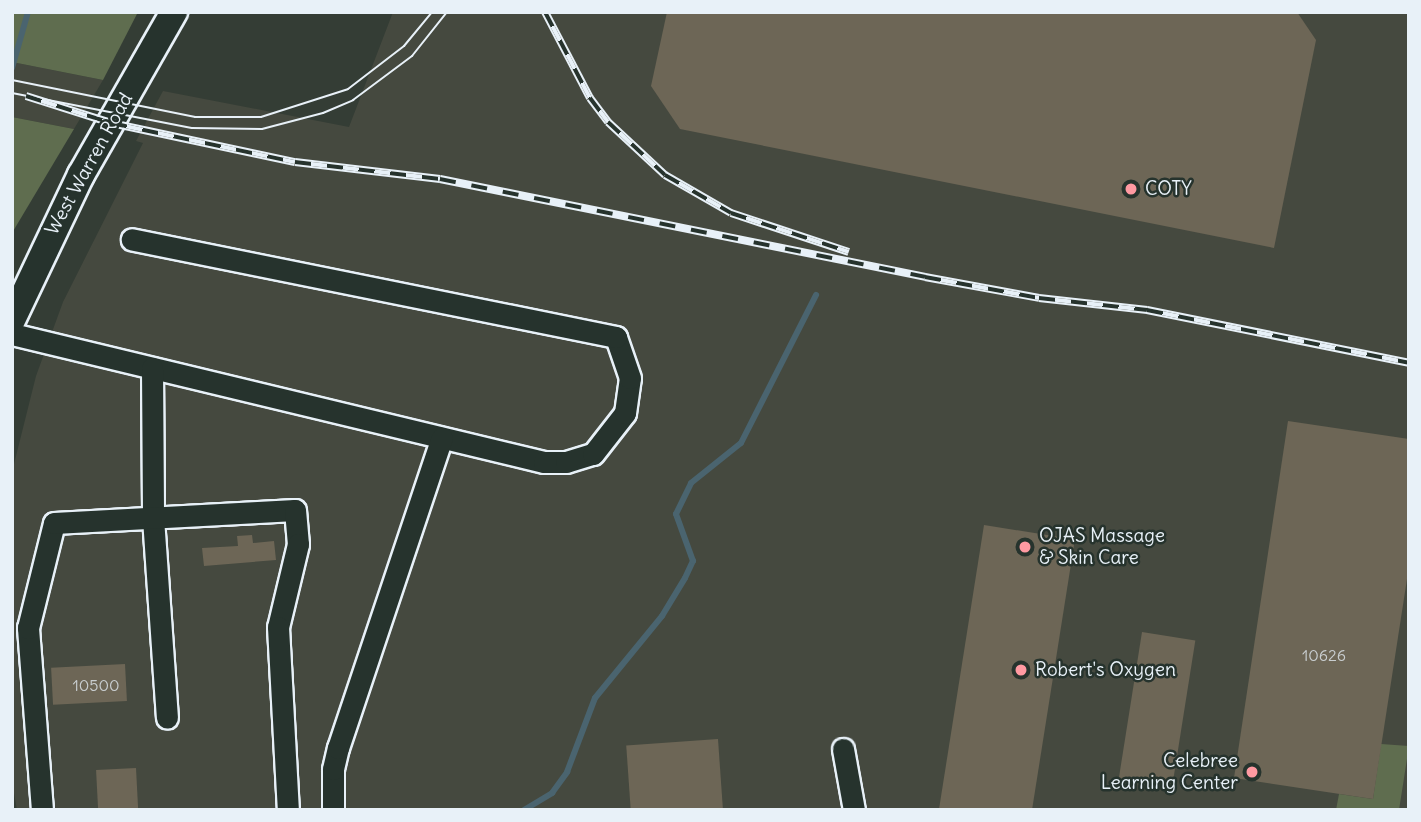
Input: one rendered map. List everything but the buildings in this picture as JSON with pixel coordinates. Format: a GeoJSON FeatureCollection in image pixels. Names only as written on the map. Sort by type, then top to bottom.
{"type":"FeatureCollection","features":[{"type":"Feature","properties":{"kind":"main road","name":"West Warren Road"},"geometry":{"type":"LineString","coordinates":[[12,320],[81,175],[174,12]]}},
{"type":"Feature","properties":{"kind":"lane"},"geometry":{"type":"LineString","coordinates":[[12,334],[544,462],[566,462],[593,454],[611,436],[630,396],[630,378],[616,337],[132,239]]}},
{"type":"Feature","properties":{"kind":"lane"},"geometry":{"type":"LineString","coordinates":[[152,368],[153,518],[167,719]]}},
{"type":"Feature","properties":{"kind":"lane"},"geometry":{"type":"LineString","coordinates":[[333,810],[333,769],[338,748],[442,438]]}},
{"type":"Feature","properties":{"kind":"lane"},"geometry":{"type":"LineString","coordinates":[[42,810],[28,628],[54,523],[295,510],[298,544],[278,627],[288,810]]}},
{"type":"Feature","properties":{"kind":"lane"},"geometry":{"type":"LineString","coordinates":[[843,749],[855,810]]}},
{"type":"Feature","properties":{"kind":"shaded area"},"geometry":{"type":"Polygon","coordinates":[[[393,12],[1409,12],[1409,810],[17,810],[12,782],[12,472],[36,376],[63,302],[143,143],[136,141],[163,91],[349,127],[393,12]]]}},
{"type":"Feature","properties":{"kind":"shaded area"},"geometry":{"type":"Polygon","coordinates":[[[12,62],[103,80],[74,129],[12,117],[12,62]]]}},
{"type":"Feature","properties":{"kind":"green space"},"geometry":{"type":"Polygon","coordinates":[[[12,12],[138,12],[103,80],[12,62],[12,12]]]}},
{"type":"Feature","properties":{"kind":"green space"},"geometry":{"type":"Polygon","coordinates":[[[12,117],[74,129],[12,233],[12,117]]]}},
{"type":"Feature","properties":{"kind":"green space"},"geometry":{"type":"Polygon","coordinates":[[[1381,744],[1409,746],[1399,810],[1336,810],[1339,794],[1373,799],[1381,744]]]}},
{"type":"Feature","properties":{"kind":"waterway"},"geometry":{"type":"LineString","coordinates":[[12,68],[28,12]]}},
{"type":"Feature","properties":{"kind":"waterway"},"geometry":{"type":"LineString","coordinates":[[524,810],[552,793],[567,772],[595,698],[662,616],[685,578],[693,561],[676,514],[691,483],[741,443],[816,295]]}},
{"type":"Feature","properties":{"kind":"tram line"},"geometry":{"type":"LineString","coordinates":[[12,80],[195,117],[261,117],[348,89],[404,46],[432,12]]}},
{"type":"Feature","properties":{"kind":"tram line"},"geometry":{"type":"LineString","coordinates":[[12,93],[192,128],[262,129],[323,113],[353,100],[412,56],[447,12]]}},
{"type":"Feature","properties":{"kind":"railway"},"geometry":{"type":"LineString","coordinates":[[545,12],[590,98],[608,122],[665,175],[731,213],[849,252]]}},
{"type":"Feature","properties":{"kind":"railway"},"geometry":{"type":"LineString","coordinates":[[26,96],[111,123],[295,162],[440,179],[925,277],[1039,298],[1147,310],[1409,363]]}},
{"type":"Feature","properties":{"kind":"place","name":"COTY"},"geometry":{"type":"Point","coordinates":[1131,189]}},
{"type":"Feature","properties":{"kind":"place","name":"OJAS Massage & Skin Care"},"geometry":{"type":"Point","coordinates":[1025,547]}},
{"type":"Feature","properties":{"kind":"place","name":"Robert's Oxygen"},"geometry":{"type":"Point","coordinates":[1021,670]}},
{"type":"Feature","properties":{"kind":"place","name":"Celebree Learning Center"},"geometry":{"type":"Point","coordinates":[1252,772]}}]}
